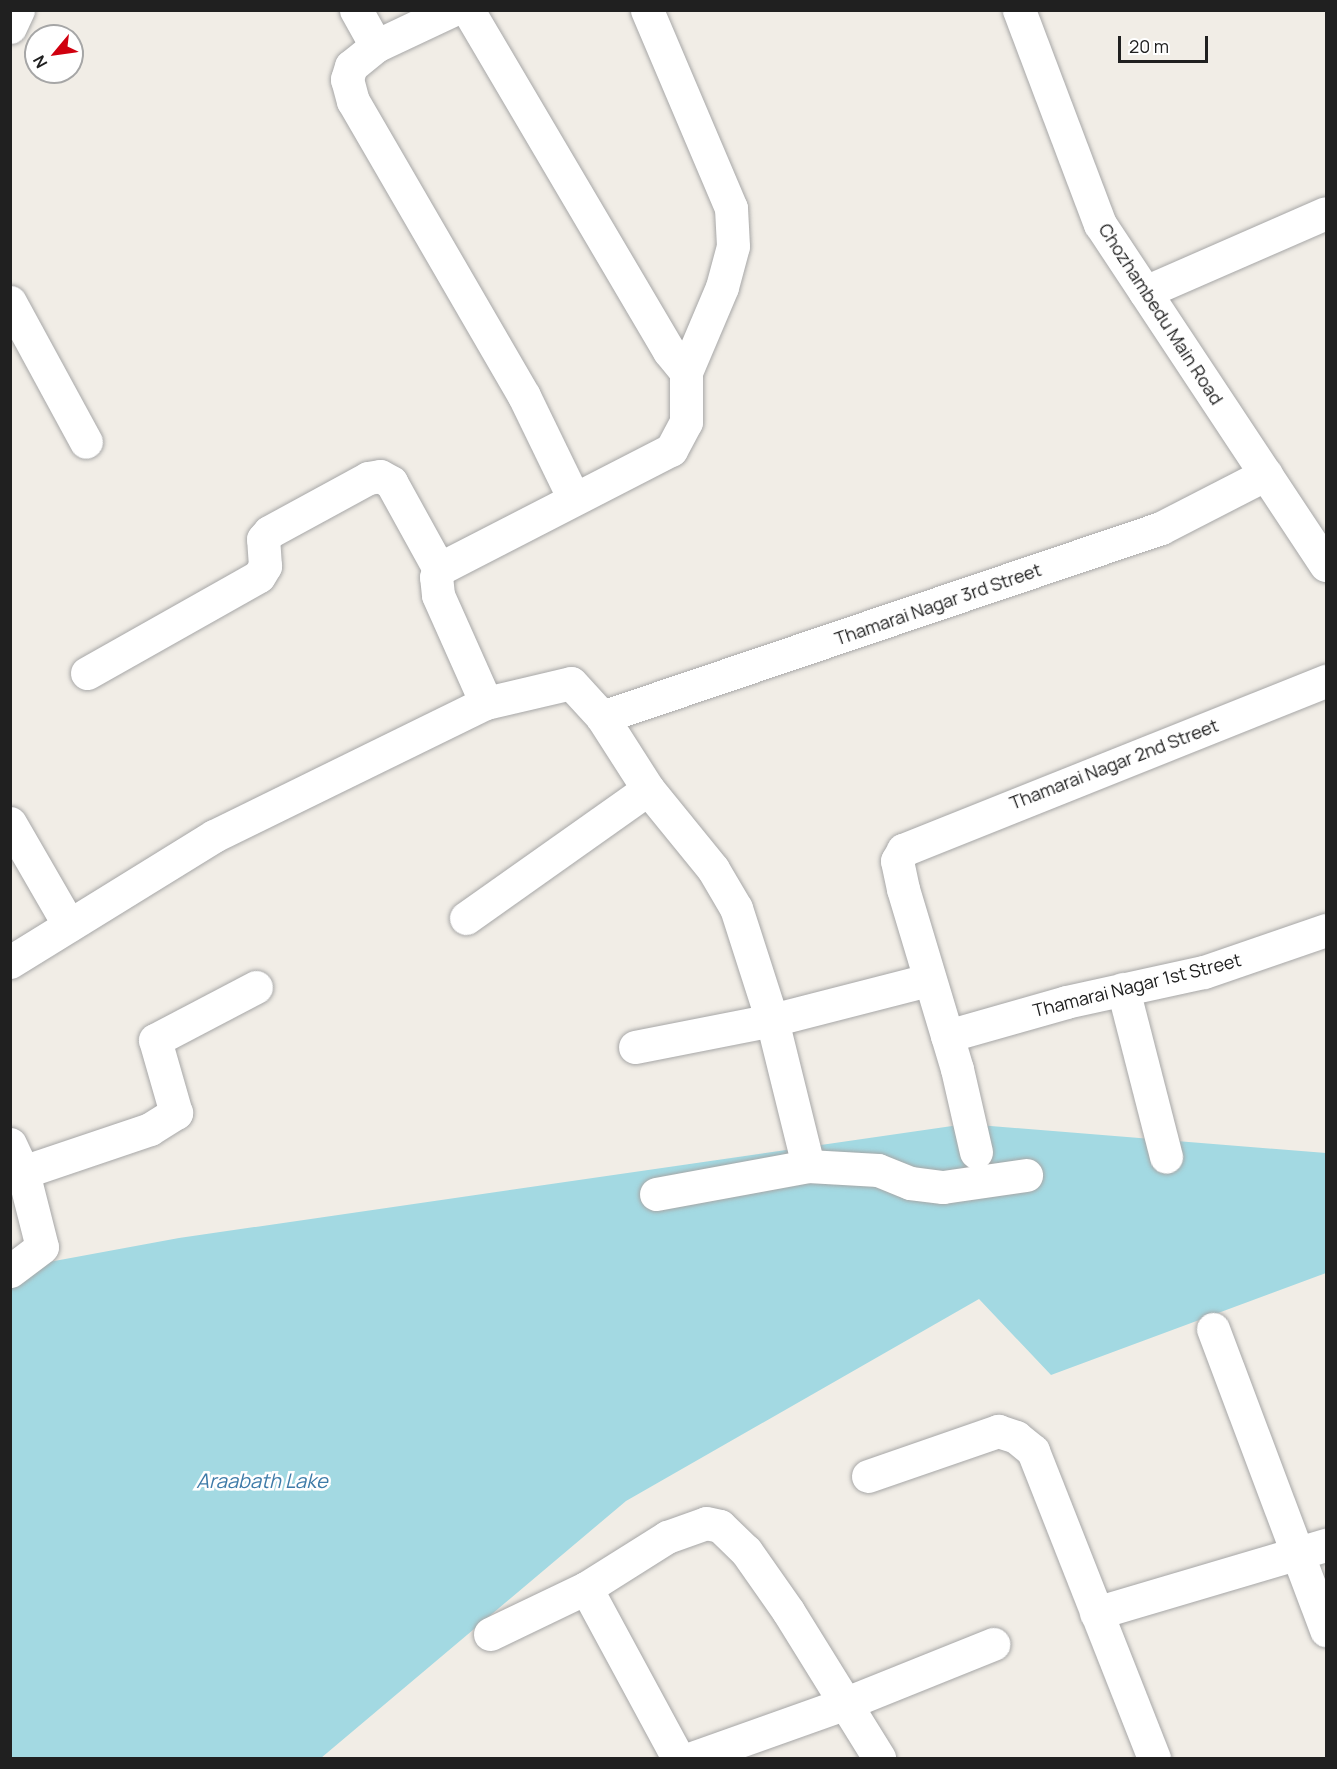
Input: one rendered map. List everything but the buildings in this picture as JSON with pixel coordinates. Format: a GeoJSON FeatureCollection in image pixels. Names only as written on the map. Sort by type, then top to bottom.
{"type":"FeatureCollection","features":[{"type":"Feature","properties":{"kind":"street"},"geometry":{"type":"LineString","coordinates":[[10,27],[15,25],[18,10]]}},
{"type":"Feature","properties":{"kind":"street"},"geometry":{"type":"LineString","coordinates":[[356,10],[376,46]]}},
{"type":"Feature","properties":{"kind":"street"},"geometry":{"type":"LineString","coordinates":[[452,10],[376,46],[351,66],[347,80],[353,101],[524,396],[573,497]]}},
{"type":"Feature","properties":{"kind":"street"},"geometry":{"type":"LineString","coordinates":[[468,10],[669,351],[687,372]]}},
{"type":"Feature","properties":{"kind":"street"},"geometry":{"type":"LineString","coordinates":[[486,703],[438,595],[436,577],[439,569],[573,497],[648,464],[671,450],[686,422],[687,372],[722,287],[733,246],[731,208],[647,10]]}},
{"type":"Feature","properties":{"kind":"street","name":"Chozhambedu Main Road"},"geometry":{"type":"LineString","coordinates":[[1019,10],[1100,224],[1326,565]]}},
{"type":"Feature","properties":{"kind":"street"},"geometry":{"type":"LineString","coordinates":[[1145,292],[1326,213]]}},
{"type":"Feature","properties":{"kind":"street"},"geometry":{"type":"LineString","coordinates":[[10,302],[86,442]]}},
{"type":"Feature","properties":{"kind":"street","name":"Thamarai Nagar 3rd Street"},"geometry":{"type":"LineString","coordinates":[[602,717],[1161,528],[1266,474]]}},
{"type":"Feature","properties":{"kind":"street"},"geometry":{"type":"LineString","coordinates":[[87,673],[259,576],[266,566],[263,539],[269,532],[368,478],[380,476],[391,482],[439,569]]}},
{"type":"Feature","properties":{"kind":"street","name":"Thamarai Nagar 2nd Street"},"geometry":{"type":"LineString","coordinates":[[928,980],[897,861],[903,850],[1326,681]]}},
{"type":"Feature","properties":{"kind":"street"},"geometry":{"type":"LineString","coordinates":[[10,962],[214,836],[486,703],[571,683],[602,717],[648,789],[712,869],[736,908],[772,1020],[808,1166]]}},
{"type":"Feature","properties":{"kind":"street"},"geometry":{"type":"LineString","coordinates":[[466,918],[648,789]]}},
{"type":"Feature","properties":{"kind":"street"},"geometry":{"type":"LineString","coordinates":[[10,823],[69,925]]}},
{"type":"Feature","properties":{"kind":"street","name":"Thamarai Nagar 1st Street"},"geometry":{"type":"LineString","coordinates":[[947,1036],[1122,990],[1204,972],[1326,930]]}},
{"type":"Feature","properties":{"kind":"street"},"geometry":{"type":"LineString","coordinates":[[634,1047],[772,1020],[928,980],[947,1036],[976,1152]]}},
{"type":"Feature","properties":{"kind":"street"},"geometry":{"type":"LineString","coordinates":[[10,1271],[42,1246],[15,1164],[150,1129],[176,1113],[155,1040],[256,987]]}},
{"type":"Feature","properties":{"kind":"street"},"geometry":{"type":"LineString","coordinates":[[1122,990],[1166,1157]]}},
{"type":"Feature","properties":{"kind":"street"},"geometry":{"type":"LineString","coordinates":[[656,1194],[808,1166],[878,1170],[910,1183],[943,1187],[1026,1174]]}},
{"type":"Feature","properties":{"kind":"street"},"geometry":{"type":"LineString","coordinates":[[1213,1329],[1312,1549],[1326,1630]]}},
{"type":"Feature","properties":{"kind":"street"},"geometry":{"type":"LineString","coordinates":[[868,1476],[998,1431],[1016,1437],[1033,1451],[1154,1758]]}},
{"type":"Feature","properties":{"kind":"street"},"geometry":{"type":"LineString","coordinates":[[490,1634],[586,1588],[667,1537],[706,1522],[720,1526],[746,1551],[788,1611],[879,1758]]}},
{"type":"Feature","properties":{"kind":"street"},"geometry":{"type":"LineString","coordinates":[[1096,1613],[1312,1549]]}},
{"type":"Feature","properties":{"kind":"street"},"geometry":{"type":"LineString","coordinates":[[586,1588],[678,1758]]}},
{"type":"Feature","properties":{"kind":"street"},"geometry":{"type":"LineString","coordinates":[[692,1758],[844,1704],[993,1644]]}},
{"type":"Feature","properties":{"kind":"water","name":"Araabath Lake"},"geometry":{"type":"Polygon","coordinates":[[[966,1124],[1326,1153],[1326,1273],[1051,1375],[979,1299],[626,1501],[321,1758],[11,1758],[11,1269],[179,1238],[966,1124]]]}}]}
